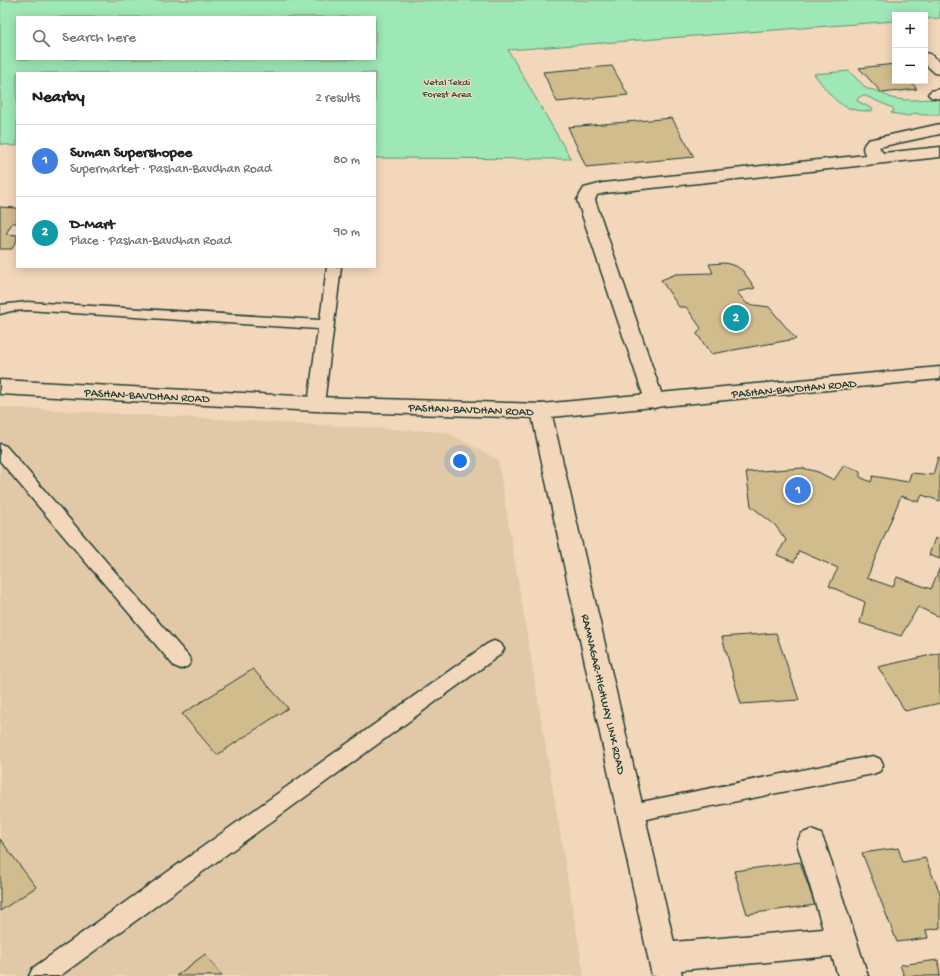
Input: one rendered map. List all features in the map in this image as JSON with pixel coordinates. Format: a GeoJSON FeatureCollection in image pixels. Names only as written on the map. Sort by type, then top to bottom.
{"type":"FeatureCollection","features":[{"type":"Feature","properties":{"kind":"street"},"geometry":{"type":"LineString","coordinates":[[928,59],[940,70]]}},
{"type":"Feature","properties":{"kind":"street"},"geometry":{"type":"LineString","coordinates":[[878,158],[871,150],[871,146],[874,143],[940,130]]}},
{"type":"Feature","properties":{"kind":"street"},"geometry":{"type":"LineString","coordinates":[[654,401],[586,200],[590,192],[603,188],[940,152]]}},
{"type":"Feature","properties":{"kind":"street","name":"PASHAN-BAVDHAN ROAD"},"geometry":{"type":"LineString","coordinates":[[0,387],[316,404],[541,411],[940,373]]}},
{"type":"Feature","properties":{"kind":"street","name":"RAMNAGAR-HIGHWAY LINK ROAD"},"geometry":{"type":"LineString","coordinates":[[541,411],[665,967]]}},
{"type":"Feature","properties":{"kind":"street"},"geometry":{"type":"LineString","coordinates":[[811,843],[853,976]]}},
{"type":"Feature","properties":{"kind":"street"},"geometry":{"type":"LineString","coordinates":[[665,967],[842,940]]}},
{"type":"Feature","properties":{"kind":"lane"},"geometry":{"type":"LineString","coordinates":[[316,404],[334,268]]}},
{"type":"Feature","properties":{"kind":"lane"},"geometry":{"type":"LineString","coordinates":[[0,310],[10,307],[27,306],[326,325]]}},
{"type":"Feature","properties":{"kind":"lane"},"geometry":{"type":"LineString","coordinates":[[0,450],[181,662]]}},
{"type":"Feature","properties":{"kind":"lane"},"geometry":{"type":"LineString","coordinates":[[41,976],[494,649]]}},
{"type":"Feature","properties":{"kind":"lane"},"geometry":{"type":"LineString","coordinates":[[631,813],[873,765]]}},
{"type":"Feature","properties":{"kind":"shaded area"},"geometry":{"type":"Polygon","coordinates":[[[0,407],[447,432],[498,460],[584,976],[0,976],[0,407]]]}},
{"type":"Feature","properties":{"kind":"green space","name":"Vetal Tekdi Forest Area"},"geometry":{"type":"Polygon","coordinates":[[[0,0],[940,0],[940,18],[928,19],[928,12],[892,12],[892,21],[508,50],[571,159],[376,158],[376,72],[16,72],[16,146],[0,144],[0,0]]]}},
{"type":"Feature","properties":{"kind":"green space"},"geometry":{"type":"Polygon","coordinates":[[[849,71],[867,89],[874,90],[892,98],[906,100],[938,99],[940,101],[940,115],[922,115],[915,113],[909,116],[891,113],[894,111],[893,108],[863,95],[858,98],[857,101],[873,109],[872,111],[852,109],[844,106],[832,97],[814,74],[849,71]]]}},
{"type":"Feature","properties":{"kind":"building"},"geometry":{"type":"Polygon","coordinates":[[[892,64],[892,84],[913,84],[917,89],[882,93],[859,68],[892,64]]]}},
{"type":"Feature","properties":{"kind":"building"},"geometry":{"type":"Polygon","coordinates":[[[612,66],[628,95],[557,102],[543,72],[612,66]]]}},
{"type":"Feature","properties":{"kind":"building"},"geometry":{"type":"Polygon","coordinates":[[[672,118],[694,157],[586,167],[568,127],[672,118]]]}},
{"type":"Feature","properties":{"kind":"building"},"geometry":{"type":"Polygon","coordinates":[[[0,207],[16,208],[16,223],[12,223],[6,234],[16,235],[16,242],[12,249],[0,249],[0,207]]]}},
{"type":"Feature","properties":{"kind":"building"},"geometry":{"type":"Polygon","coordinates":[[[725,263],[736,266],[743,271],[755,288],[737,292],[747,304],[769,307],[796,339],[711,354],[697,334],[701,328],[686,307],[679,307],[661,280],[676,274],[713,273],[709,264],[725,263]]]}},
{"type":"Feature","properties":{"kind":"building"},"geometry":{"type":"Polygon","coordinates":[[[938,457],[940,458],[940,501],[922,495],[919,502],[901,496],[867,578],[893,587],[897,577],[931,589],[940,567],[940,617],[918,607],[901,636],[860,623],[865,602],[829,586],[838,568],[799,551],[794,562],[777,555],[786,540],[775,525],[751,506],[746,472],[803,468],[818,472],[834,480],[844,465],[860,471],[860,477],[871,482],[873,476],[908,482],[911,473],[933,475],[938,457]]]}},
{"type":"Feature","properties":{"kind":"building"},"geometry":{"type":"Polygon","coordinates":[[[935,538],[940,540],[940,559],[929,555],[935,538]]]}},
{"type":"Feature","properties":{"kind":"building"},"geometry":{"type":"Polygon","coordinates":[[[776,633],[799,700],[741,704],[722,637],[776,633]]]}},
{"type":"Feature","properties":{"kind":"building"},"geometry":{"type":"Polygon","coordinates":[[[940,653],[940,703],[905,711],[878,667],[940,653]]]}},
{"type":"Feature","properties":{"kind":"building"},"geometry":{"type":"Polygon","coordinates":[[[253,669],[288,708],[217,755],[182,714],[253,669]]]}},
{"type":"Feature","properties":{"kind":"building"},"geometry":{"type":"Polygon","coordinates":[[[0,839],[36,887],[0,911],[0,839]]]}},
{"type":"Feature","properties":{"kind":"building"},"geometry":{"type":"Polygon","coordinates":[[[898,848],[903,862],[925,858],[940,893],[940,928],[926,930],[928,938],[897,942],[862,853],[898,848]]]}},
{"type":"Feature","properties":{"kind":"building"},"geometry":{"type":"Polygon","coordinates":[[[800,862],[815,905],[747,914],[734,871],[800,862]]]}},
{"type":"Feature","properties":{"kind":"building"},"geometry":{"type":"Polygon","coordinates":[[[205,954],[222,976],[176,976],[205,954]]]}},
{"type":"Feature","properties":{"kind":"building"},"geometry":{"type":"Polygon","coordinates":[[[938,960],[940,976],[904,976],[900,965],[938,960]]]}},
{"type":"Feature","properties":{"kind":"place","name":"D-Mart"},"geometry":{"type":"Point","coordinates":[736,318]}},
{"type":"Feature","properties":{"kind":"place","name":"Suman Supershopee"},"geometry":{"type":"Point","coordinates":[798,490]}}]}
